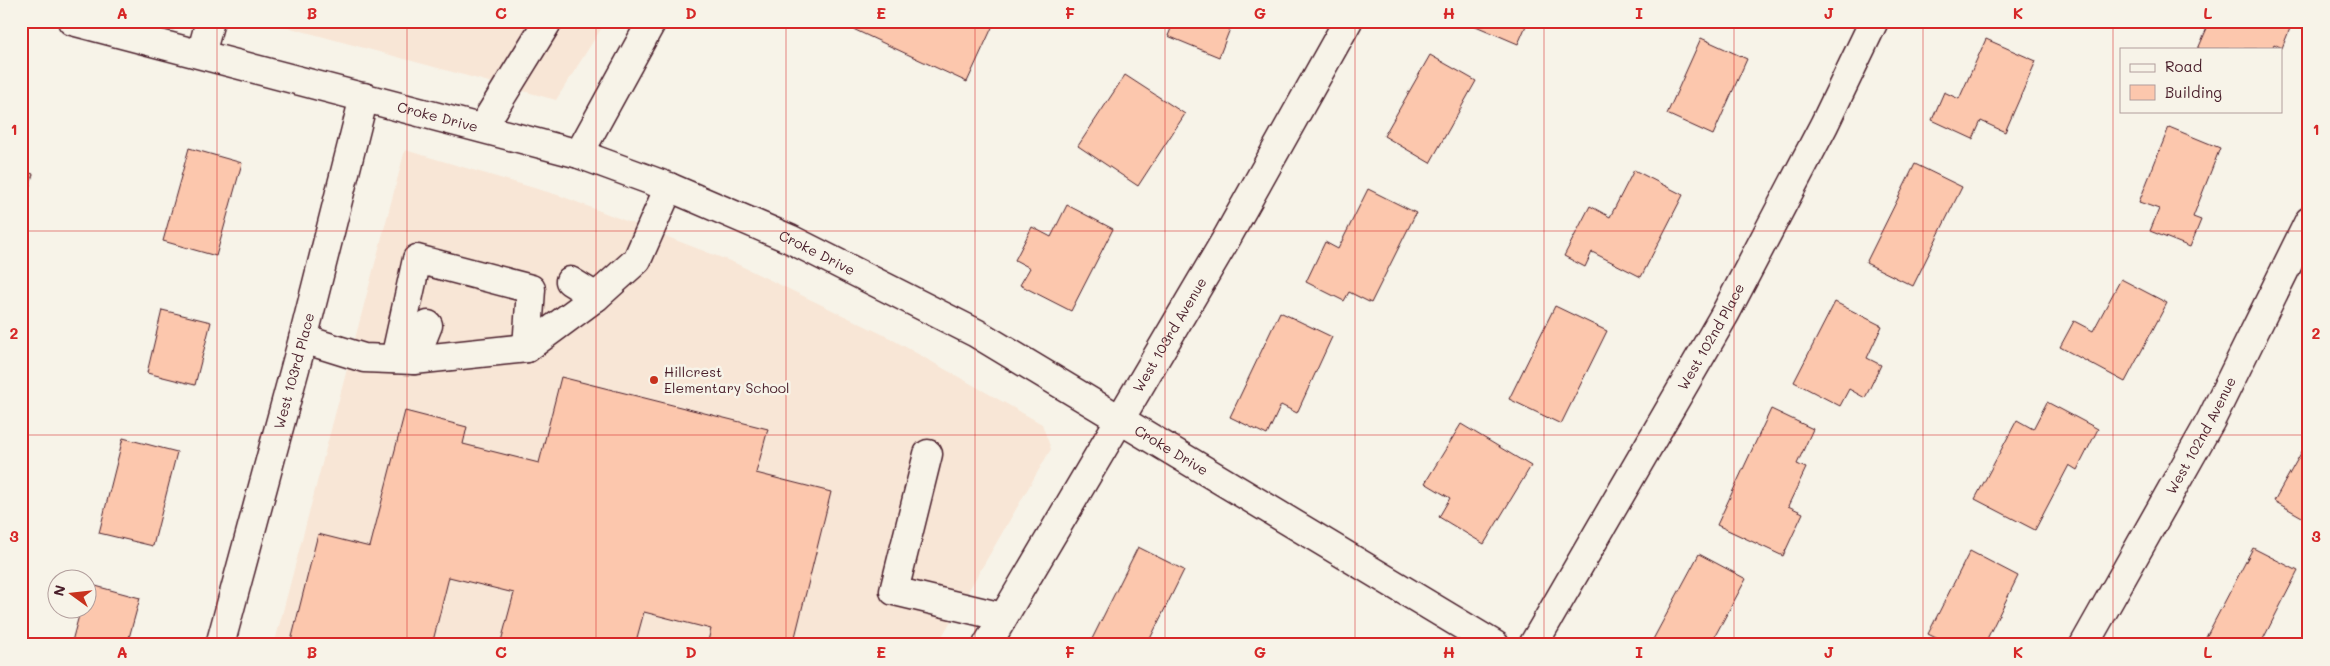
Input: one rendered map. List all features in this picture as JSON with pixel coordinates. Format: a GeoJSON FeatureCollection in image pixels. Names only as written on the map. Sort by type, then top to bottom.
{"type":"FeatureCollection","features":[{"type":"Feature","properties":{"kind":"street","name":"Croke Drive"},"geometry":{"type":"LineString","coordinates":[[72,21],[579,154],[669,187],[790,239],[976,333],[1495,645]]}},
{"type":"Feature","properties":{"kind":"street"},"geometry":{"type":"LineString","coordinates":[[201,54],[210,21]]}},
{"type":"Feature","properties":{"kind":"street"},"geometry":{"type":"LineString","coordinates":[[482,128],[548,21]]}},
{"type":"Feature","properties":{"kind":"street"},"geometry":{"type":"LineString","coordinates":[[579,154],[652,21]]}},
{"type":"Feature","properties":{"kind":"street","name":"West 103rd Avenue"},"geometry":{"type":"LineString","coordinates":[[987,645],[1121,419],[1348,21]]}},
{"type":"Feature","properties":{"kind":"street","name":"West 102nd Place"},"geometry":{"type":"LineString","coordinates":[[1533,645],[1725,314],[1824,125],[1874,21]]}},
{"type":"Feature","properties":{"kind":"street","name":"West 103rd Place"},"geometry":{"type":"LineString","coordinates":[[220,645],[303,339],[364,97]]}},
{"type":"Feature","properties":{"kind":"street"},"geometry":{"type":"LineString","coordinates":[[303,339],[364,358],[404,359],[527,348],[596,297],[637,260],[669,187]]}},
{"type":"Feature","properties":{"kind":"street","name":"West 102nd Avenue"},"geometry":{"type":"LineString","coordinates":[[2084,645],[2211,420],[2309,221]]}},
{"type":"Feature","properties":{"kind":"street"},"geometry":{"type":"LineString","coordinates":[[404,359],[417,259],[531,289],[527,348]]}},
{"type":"Feature","properties":{"kind":"street"},"geometry":{"type":"LineString","coordinates":[[570,281],[596,297]]}},
{"type":"Feature","properties":{"kind":"street"},"geometry":{"type":"LineString","coordinates":[[404,359],[428,325]]}},
{"type":"Feature","properties":{"kind":"street"},"geometry":{"type":"LineString","coordinates":[[928,454],[894,591],[1003,617]]}},
{"type":"Feature","properties":{"kind":"shaded area"},"geometry":{"type":"Polygon","coordinates":[[[265,21],[606,21],[556,100],[265,21]]]}},
{"type":"Feature","properties":{"kind":"shaded area","name":"Hillcrest Elementary School"},"geometry":{"type":"Polygon","coordinates":[[[405,150],[561,196],[735,263],[886,336],[1042,424],[1051,449],[937,645],[274,645],[405,150]]]}},
{"type":"Feature","properties":{"kind":"building"},"geometry":{"type":"Polygon","coordinates":[[[836,21],[995,21],[967,82],[836,21]]]}},
{"type":"Feature","properties":{"kind":"building"},"geometry":{"type":"Polygon","coordinates":[[[1174,21],[1233,21],[1219,57],[1168,36],[1174,21]]]}},
{"type":"Feature","properties":{"kind":"building"},"geometry":{"type":"Polygon","coordinates":[[[1464,21],[1528,21],[1518,44],[1464,21]]]}},
{"type":"Feature","properties":{"kind":"building"},"geometry":{"type":"Polygon","coordinates":[[[2210,21],[2293,21],[2282,48],[2274,44],[2272,48],[2198,48],[2210,21]]]}},
{"type":"Feature","properties":{"kind":"building"},"geometry":{"type":"Polygon","coordinates":[[[1701,38],[1747,59],[1713,135],[1667,114],[1701,38]]]}},
{"type":"Feature","properties":{"kind":"building"},"geometry":{"type":"Polygon","coordinates":[[[1986,39],[2036,61],[2005,132],[1981,121],[1973,139],[1932,120],[1944,92],[1959,99],[1986,39]]]}},
{"type":"Feature","properties":{"kind":"building"},"geometry":{"type":"Polygon","coordinates":[[[1430,55],[1476,81],[1430,163],[1384,136],[1430,55]]]}},
{"type":"Feature","properties":{"kind":"building"},"geometry":{"type":"Polygon","coordinates":[[[1125,75],[1185,114],[1138,186],[1078,146],[1125,75]]]}},
{"type":"Feature","properties":{"kind":"building"},"geometry":{"type":"Polygon","coordinates":[[[2169,127],[2220,148],[2193,217],[2201,220],[2190,247],[2150,231],[2159,209],[2139,202],[2169,127]]]}},
{"type":"Feature","properties":{"kind":"building"},"geometry":{"type":"Polygon","coordinates":[[[189,148],[242,163],[216,256],[163,241],[189,148]]]}},
{"type":"Feature","properties":{"kind":"building"},"geometry":{"type":"Polygon","coordinates":[[[1915,164],[1962,187],[1913,286],[1866,263],[1915,164]]]}},
{"type":"Feature","properties":{"kind":"building"},"geometry":{"type":"Polygon","coordinates":[[[21,170],[33,174],[24,205],[21,204],[21,170]]]}},
{"type":"Feature","properties":{"kind":"building"},"geometry":{"type":"Polygon","coordinates":[[[1634,170],[1683,195],[1641,277],[1592,252],[1585,267],[1564,256],[1590,206],[1610,217],[1634,170]]]}},
{"type":"Feature","properties":{"kind":"building"},"geometry":{"type":"Polygon","coordinates":[[[1368,189],[1416,213],[1371,303],[1349,292],[1344,301],[1306,282],[1325,242],[1338,249],[1368,189]]]}},
{"type":"Feature","properties":{"kind":"building"},"geometry":{"type":"Polygon","coordinates":[[[1067,205],[1113,229],[1071,311],[1020,285],[1030,268],[1015,260],[1032,227],[1051,237],[1067,205]]]}},
{"type":"Feature","properties":{"kind":"building"},"geometry":{"type":"Polygon","coordinates":[[[2121,279],[2167,303],[2125,382],[2060,347],[2074,321],[2093,331],[2121,279]]]}},
{"type":"Feature","properties":{"kind":"building"},"geometry":{"type":"Polygon","coordinates":[[[1835,302],[1882,326],[1867,358],[1881,365],[1865,398],[1849,389],[1840,406],[1794,382],[1835,302]]]}},
{"type":"Feature","properties":{"kind":"building"},"geometry":{"type":"Polygon","coordinates":[[[1555,306],[1607,331],[1561,424],[1509,399],[1555,306]]]}},
{"type":"Feature","properties":{"kind":"building"},"geometry":{"type":"Polygon","coordinates":[[[162,310],[211,322],[195,385],[147,373],[162,310]]]}},
{"type":"Feature","properties":{"kind":"building"},"geometry":{"type":"Polygon","coordinates":[[[1280,312],[1332,337],[1297,413],[1281,405],[1267,435],[1230,417],[1280,312]]]}},
{"type":"Feature","properties":{"kind":"building","name":"Hillcrest Elementary School"},"geometry":{"type":"Polygon","coordinates":[[[561,377],[768,429],[756,473],[831,492],[793,645],[707,645],[711,629],[644,612],[635,645],[500,645],[514,593],[449,577],[432,645],[290,645],[318,534],[370,547],[405,411],[467,427],[463,444],[539,463],[561,377]]]}},
{"type":"Feature","properties":{"kind":"building"},"geometry":{"type":"Polygon","coordinates":[[[2047,402],[2098,429],[2077,470],[2069,465],[2035,530],[1975,499],[2017,420],[2033,429],[2047,402]]]}},
{"type":"Feature","properties":{"kind":"building"},"geometry":{"type":"Polygon","coordinates":[[[1771,409],[1813,429],[1797,464],[1806,468],[1788,506],[1803,513],[1783,556],[1717,525],[1771,409]]]}},
{"type":"Feature","properties":{"kind":"building"},"geometry":{"type":"Polygon","coordinates":[[[1461,424],[1531,466],[1484,544],[1439,517],[1450,498],[1425,483],[1461,424]]]}},
{"type":"Feature","properties":{"kind":"building"},"geometry":{"type":"Polygon","coordinates":[[[123,438],[177,452],[153,546],[99,533],[123,438]]]}},
{"type":"Feature","properties":{"kind":"building"},"geometry":{"type":"Polygon","coordinates":[[[2309,439],[2309,521],[2274,501],[2309,439]]]}},
{"type":"Feature","properties":{"kind":"building"},"geometry":{"type":"Polygon","coordinates":[[[1138,547],[1184,570],[1147,645],[1089,645],[1138,547]]]}},
{"type":"Feature","properties":{"kind":"building"},"geometry":{"type":"Polygon","coordinates":[[[2253,548],[2298,571],[2260,645],[2202,645],[2253,548]]]}},
{"type":"Feature","properties":{"kind":"building"},"geometry":{"type":"Polygon","coordinates":[[[1970,551],[2018,576],[1984,645],[1950,645],[1928,634],[1970,551]]]}},
{"type":"Feature","properties":{"kind":"building"},"geometry":{"type":"Polygon","coordinates":[[[1699,554],[1746,579],[1710,645],[1650,645],[1699,554]]]}},
{"type":"Feature","properties":{"kind":"building"},"geometry":{"type":"Polygon","coordinates":[[[98,587],[140,598],[127,645],[71,645],[78,618],[98,618],[98,587]]]}},
{"type":"Feature","properties":{"kind":"place","name":"Hillcrest Elementary School"},"geometry":{"type":"Point","coordinates":[654,380]}}]}
